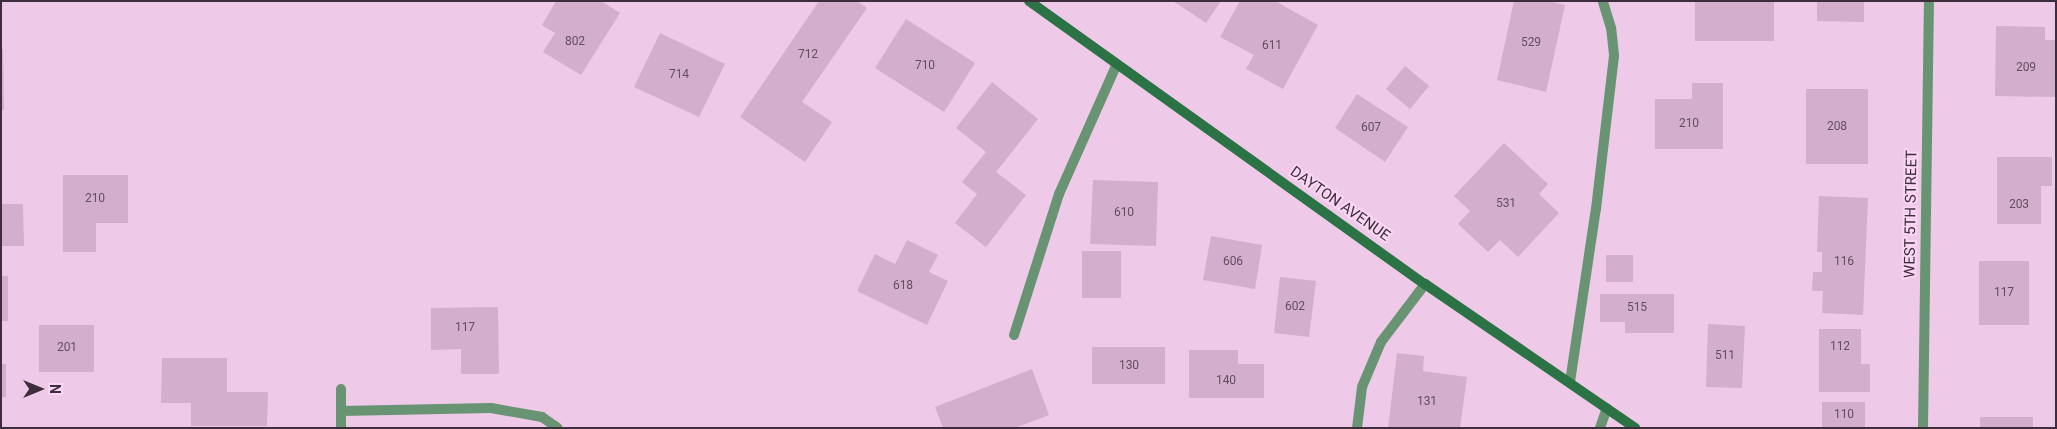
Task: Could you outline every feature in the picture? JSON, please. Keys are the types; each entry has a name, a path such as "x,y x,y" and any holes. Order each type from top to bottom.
{"street":[{"name":"DAYTON AVENUE","path":"1029,1 1425,284 1636,428"},
{"path":"1570,382 1596,209 1614,55 1612,28 1603,1"},
{"name":"WEST 5TH STREET","path":"1923,428 1928,1"},
{"path":"1014,335 1059,194 1117,64"},
{"path":"1357,428 1362,387 1381,342 1425,284"},
{"path":"341,389 341,428"},
{"path":"341,411 491,408 542,417 558,428"},
{"path":"1600,428 1607,408"}],"building":[{"path":"556,1 601,1 620,13 581,75 543,52 555,33 542,25"},
{"path":"819,1 857,1 867,8 802,102 832,122 805,162 740,117"},
{"path":"1173,1 1221,1 1206,23"},
{"path":"1240,1 1275,1 1318,25 1283,89 1246,69 1254,55 1220,37"},
{"path":"1514,1 1548,1 1565,5 1546,92 1497,80"},
{"path":"1695,1 1774,1 1774,41 1695,41"},
{"path":"1817,1 1864,1 1864,22 1817,21"},
{"path":"906,19 975,63 944,112 875,68"},
{"path":"1996,26 2045,27 2045,40 2056,40 2056,97 1995,96"},
{"path":"660,33 725,64 699,117 634,87"},
{"path":"1,49 3,49 4,110 1,110"},
{"path":"1405,66 1429,86 1410,109 1386,89"},
{"path":"992,82 1038,119 996,172 1026,195 986,247 955,223 977,194 962,182 986,152 956,128"},
{"path":"1692,83 1723,83 1723,149 1655,149 1655,99 1692,99"},
{"path":"1806,89 1868,89 1868,164 1806,164"},
{"path":"1357,94 1408,127 1385,162 1335,128"},
{"path":"1504,143 1548,184 1539,194 1559,213 1518,257 1500,240 1488,252 1458,224 1470,211 1454,196"},
{"path":"1997,157 2052,157 2052,186 2041,186 2041,224 1997,224"},
{"path":"63,175 128,175 128,223 96,223 96,252 63,252"},
{"path":"1093,180 1158,182 1156,246 1090,244"},
{"path":"1819,196 1868,198 1863,315 1822,313 1823,291 1812,291 1813,272 1822,272 1822,252 1817,252"},
{"path":"1,204 23,204 24,246 1,246"},
{"path":"1211,236 1262,245 1255,289 1203,280"},
{"path":"907,240 938,255 929,272 948,281 927,325 857,291 875,254 895,264"},
{"path":"1082,251 1121,251 1121,298 1082,298"},
{"path":"1606,255 1633,255 1633,282 1606,282"},
{"path":"1979,261 2029,261 2029,325 1979,325"},
{"path":"1,276 8,276 8,321 1,321"},
{"path":"1280,277 1316,281 1309,337 1274,333"},
{"path":"1600,294 1674,294 1674,333 1625,333 1625,322 1600,322"},
{"path":"498,307 499,374 461,374 461,349 431,350 431,308"},
{"path":"1708,324 1745,326 1742,388 1706,387"},
{"path":"39,325 94,325 94,372 39,372"},
{"path":"1819,329 1861,329 1861,364 1870,364 1870,392 1819,392"},
{"path":"1092,347 1165,347 1165,384 1092,384"},
{"path":"1189,350 1238,350 1238,364 1264,364 1264,398 1189,398"},
{"path":"1397,353 1424,356 1423,371 1467,377 1460,428 1388,428"},
{"path":"162,358 227,358 227,392 268,392 267,426 191,426 191,403 161,403"},
{"path":"1,364 6,364 6,397 1,397"},
{"path":"1032,369 1049,415 1015,428 943,428 935,407"},
{"path":"1822,402 1865,402 1865,428 1822,428"},
{"path":"1980,417 2033,417 2033,428 1980,428"}]}
